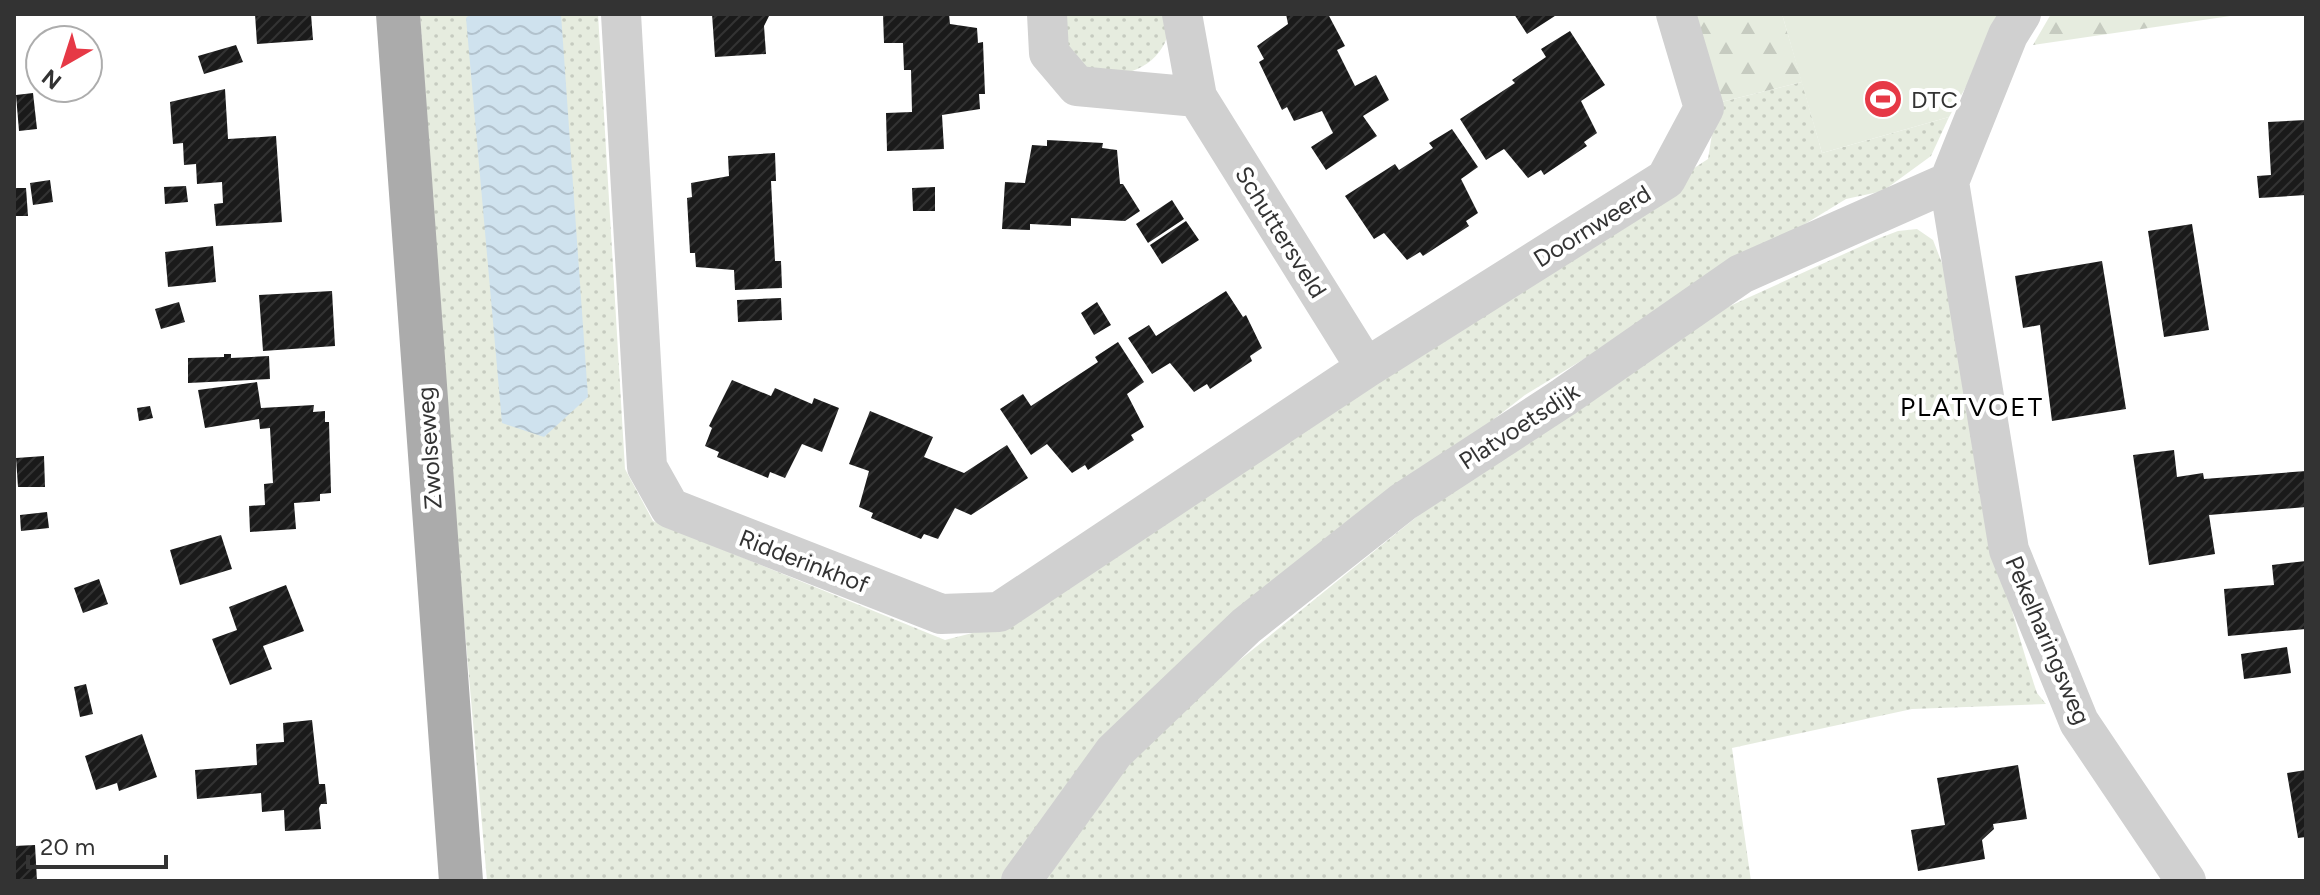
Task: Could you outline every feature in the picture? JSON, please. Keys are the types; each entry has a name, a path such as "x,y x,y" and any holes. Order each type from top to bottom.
{"main road":[{"name":"Zwolseweg","path":"398,14 461,881"}],"street":[{"name":"Ridderinkhof","path":"621,14 647,467 670,508 941,614 999,612 1366,368"},
{"path":"1047,14 1049,53 1077,86 1197,97"},
{"name":"Schuttersveld","path":"1182,14 1197,97 1366,368"},
{"name":"Doornweerd","path":"1366,368 1666,179 1704,108 1676,14"},
{"path":"1949,182 2008,35 2021,14"},
{"name":"Platvoetsdijk","path":"1021,881 1114,752 1246,626 1403,502 1564,397 1741,274 1949,182"},
{"name":"Pekelharingsweg","path":"1949,182 2009,550 2079,722 2186,881"}],"green space":[{"path":"420,14 598,14 625,469 653,521 945,640 984,630 1708,159 1717,103 1802,82 1822,153 1949,117 1931,156 1883,191 1846,199 1525,395 1285,581 1009,881 487,881 448,438"},
{"path":"1059,14 1169,14 1168,35 1160,51 1146,64 1129,72 1111,75 1093,71 1077,61 1065,44"},
{"path":"1691,14 1782,14 1802,82 1717,103"},
{"name":"DTC","path":"1782,14 2007,14 1949,117 1822,153"},
{"path":"2051,14 2244,14 2033,45"},
{"path":"1917,229 1933,240 1945,271 1973,431 2006,589 2037,693 2046,704 1912,709 1732,748 1751,881 1046,881 1103,789 1220,676 1456,485 1677,330 1877,239 1898,231"}],"water":[{"path":"470,14 561,14 588,397 544,437 502,423 466,18"}],"building":[{"path":"255,14 311,14 313,40 257,44"},
{"path":"712,14 770,14 764,26 766,54 715,57"},
{"path":"883,14 949,14 950,24 977,28 978,43 983,42 985,94 979,94 980,109 942,115 944,149 887,151 886,113 912,112 911,70 904,70 903,43 884,43"},
{"path":"1286,14 1328,14 1345,46 1337,50 1355,86 1376,75 1389,100 1363,116 1377,136 1326,170 1311,147 1333,133 1322,111 1294,121 1287,107 1282,110 1259,62 1264,59 1257,46 1288,24"},
{"path":"1514,14 1558,14 1527,34"},
{"path":"1570,31 1605,85 1581,101 1597,133 1584,142 1587,146 1544,175 1541,170 1528,178 1504,149 1486,160 1460,119 1515,83 1512,80 1546,57 1541,49"},
{"path":"236,45 243,62 204,74 198,56"},
{"path":"225,89 228,139 276,136 282,222 216,226 214,204 223,203 222,182 197,184 196,164 184,165 183,143 173,144 170,102"},
{"path":"24,94 24,104 34,104 37,129 19,131 16,95"},
{"path":"2306,120 2306,195 2259,198 2257,176 2271,175 2268,122"},
{"path":"1452,129 1478,167 1461,179 1478,213 1466,221 1469,226 1423,256 1420,252 1407,260 1384,233 1374,239 1345,196 1395,164 1399,170 1433,148 1429,143"},
{"path":"1047,140 1103,143 1102,148 1117,150 1120,184 1123,184 1140,211 1125,221 1071,218 1071,226 1030,224 1030,230 1002,229 1005,182 1025,183 1032,145 1047,146"},
{"path":"775,153 776,181 771,181 775,261 781,261 782,288 735,290 734,270 696,267 695,253 690,253 687,198 692,197 691,183 729,176 728,156"},
{"path":"50,180 53,202 33,205 30,183"},
{"path":"186,186 188,202 165,204 164,187"},
{"path":"935,187 935,211 913,211 912,188"},
{"path":"14,188 26,188 28,216 14,216"},
{"path":"1172,200 1184,219 1148,243 1136,224"},
{"path":"1186,221 1199,240 1162,264 1150,245"},
{"path":"2192,224 2209,330 2164,337 2148,231"},
{"path":"213,246 216,282 168,287 165,252"},
{"path":"2102,261 2126,409 2052,421 2040,325 2023,328 2015,276"},
{"path":"332,291 335,346 263,351 259,295"},
{"path":"1226,291 1243,317 1246,315 1262,348 1250,356 1252,361 1210,389 1207,384 1194,392 1170,363 1152,374 1128,338 1149,325 1156,336"},
{"path":"781,298 782,320 738,322 737,300"},
{"path":"179,302 185,322 161,329 155,309"},
{"path":"1097,302 1111,325 1094,335 1081,313"},
{"path":"1118,342 1144,382 1127,394 1144,427 1131,435 1134,440 1088,470 1085,465 1072,473 1047,444 1031,455 1000,409 1023,394 1031,406 1098,362 1095,357"},
{"path":"224,354 231,354 231,358 269,356 270,379 188,383 188,358 224,357"},
{"path":"732,380 771,396 775,388 812,404 814,398 839,408 822,452 802,444 785,478 770,472 768,478 717,457 719,452 705,446 712,428 709,426"},
{"path":"257,382 261,408 314,405 313,412 325,411 325,422 329,422 331,493 320,494 320,501 294,503 296,529 250,532 249,506 265,505 264,484 273,483 270,428 260,429 259,419 205,428 198,390"},
{"path":"150,406 153,418 139,421 137,408"},
{"path":"870,411 933,437 924,457 964,473 1007,445 1028,478 971,515 955,508 938,539 924,534 921,539 871,518 873,513 859,507 869,471 849,464"},
{"path":"2174,450 2177,477 2203,473 2204,479 2306,471 2306,507 2209,515 2215,554 2149,565 2133,455"},
{"path":"44,456 45,487 18,487 16,458"},
{"path":"47,512 49,528 21,531 20,515"},
{"path":"221,535 232,569 180,585 170,550"},
{"path":"2306,561 2306,629 2228,636 2224,589 2274,585 2272,565"},
{"path":"99,579 108,604 83,613 74,588"},
{"path":"286,585 304,631 263,646 272,669 230,685 212,639 237,630 229,607"},
{"path":"2287,647 2291,673 2244,679 2241,654"},
{"path":"86,684 93,714 80,717 74,687"},
{"path":"312,720 319,784 325,784 327,804 321,804 319,808 321,829 285,831 284,810 262,812 261,793 197,799 195,770 257,765 256,744 284,742 283,723"},
{"path":"142,734 157,777 119,791 117,783 96,790 85,756"},
{"path":"2018,765 2027,819 1993,824 1994,829 1982,840 1985,859 1918,871 1911,830 1945,825 1937,778"},
{"path":"2306,770 2306,837 2298,838 2287,773"},
{"path":"35,845 37,881 14,881 14,846"}],"place":[{"name":"DTC","path":"1883,99"}],"district":[{"name":"PLATVOET","path":"1972,407"}]}
